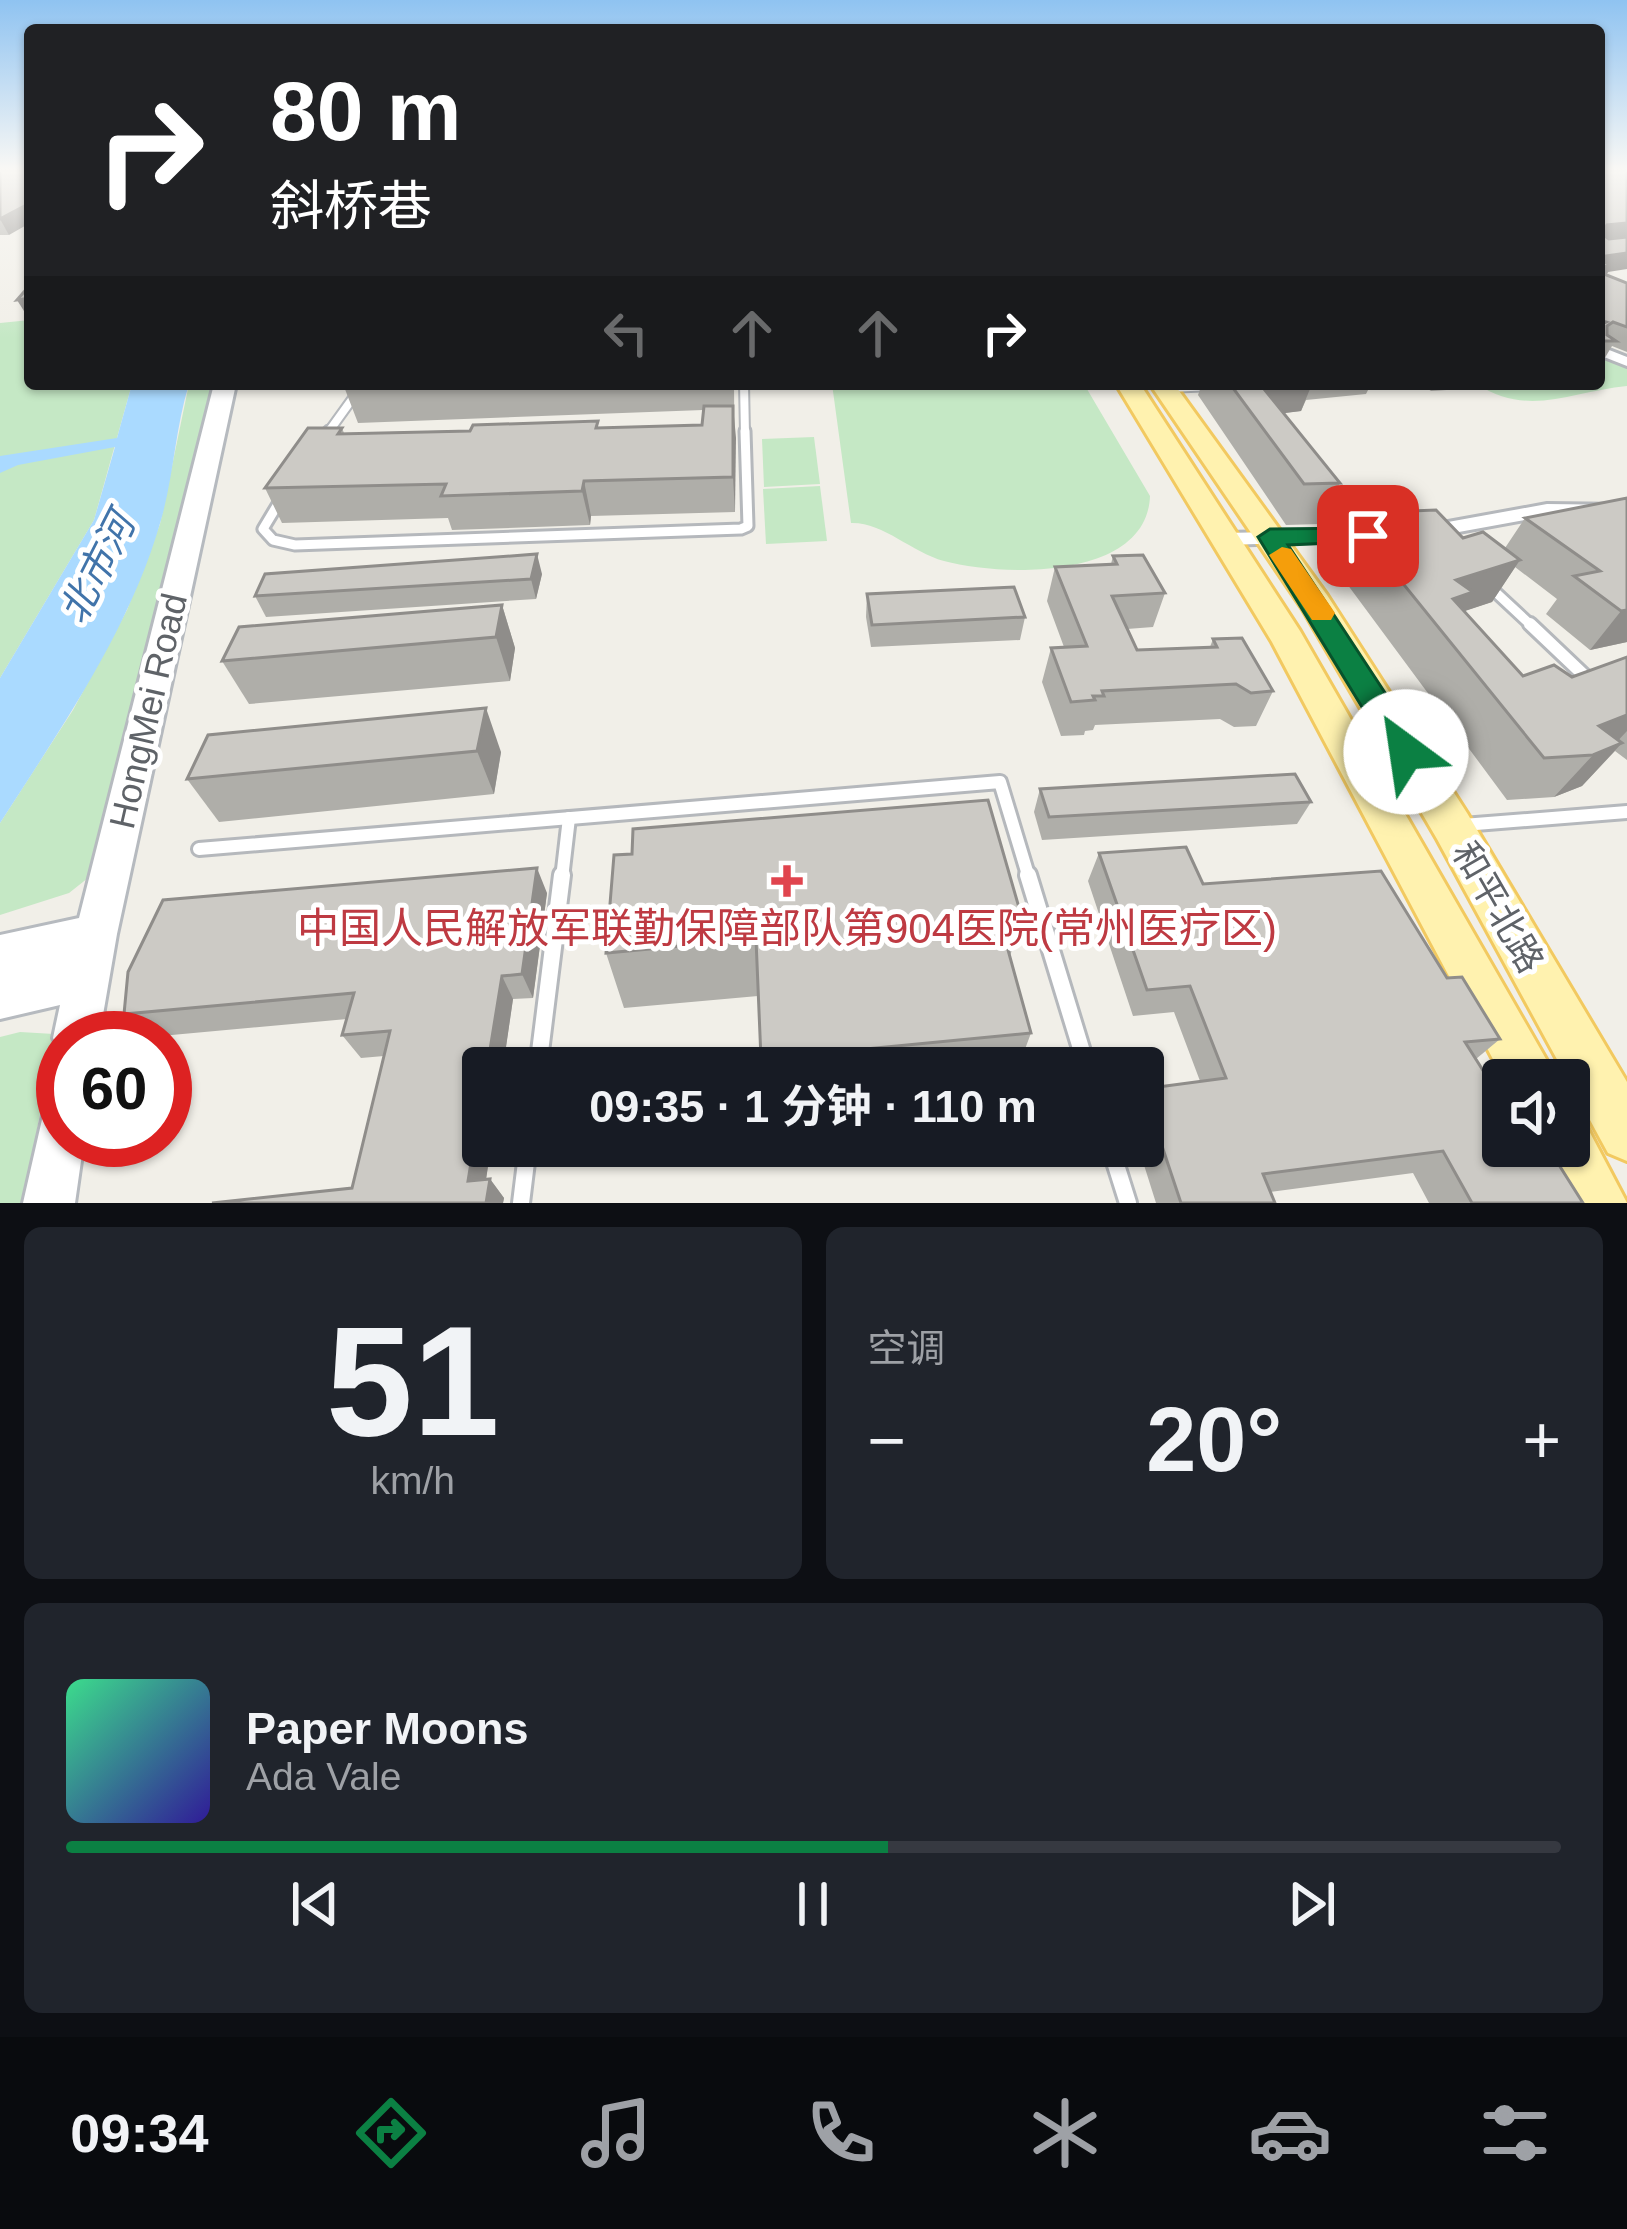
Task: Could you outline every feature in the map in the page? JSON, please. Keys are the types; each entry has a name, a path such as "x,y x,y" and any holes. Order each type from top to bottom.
{"main road":[{"name":"和平北路","path":"1154,390 1226,538 1520,1059"},
{"name":"和平北路","path":"1156,390 1270,537 1452,826 1627,1134"},
{"path":"1580,1167 1600,1203"}],"street":[{"name":"HongMei Road","path":"80,1011 224,390"},
{"path":"1226,538 1398,536 1547,510 1627,511"},
{"path":"0,956 96,934"},
{"path":"0,997 86,977"},
{"path":"49,1203 55,1167"}],"lane":[{"path":"346,440 322,440 359,390"},
{"path":"295,478 263,529 273,540 296,545 741,529 748,526 744,390"},
{"path":"722,430 746,430"},
{"path":"1431,532 1447,547"},
{"path":"1480,578 1594,686"},
{"path":"199,849 1000,782 1081,1047"},
{"path":"1452,826 1627,812"},
{"path":"541,1047 569,818"},
{"path":"521,1203 525,1167"},
{"path":"1116,1167 1127,1203"}],"green space":[{"path":"24,321 24,390 130,390 94,520 0,678 0,323"},
{"path":"1605,358 1627,367 1627,386 1551,400 1488,390 1605,390"},
{"path":"188,390 217,390 93,874 69,893 0,915 0,823 73,710 127,610 160,524"},
{"path":"833,390 1088,390 1150,496 1143,524 1125,544 1099,558 1034,570 944,561 874,527 851,523"},
{"path":"814,437 820,484 764,487 762,439"},
{"path":"820,486 827,541 766,544 763,489"},
{"path":"36,1033 36,1135 24,1203 0,1203 0,1037"}],"water":[{"name":"北市河","path":"130,390 188,390 148,561 113,639 0,823 0,678 94,520 115,447 18,465 0,473 0,456 117,438"}],"building":[{"path":"1605,236 1627,237 1627,253 1605,256"},
{"path":"1605,274 1627,283 1627,327 1613,322 1607,326 1607,335 1616,341 1605,341"},
{"path":"1234,390 1265,390 1340,483 1304,484"},
{"path":"704,406 733,406 733,477 584,481 582,491 441,496 446,484 265,488 308,428 342,428 338,434 598,421 596,428 702,425"},
{"path":"1627,498 1627,610 1621,611 1574,576 1600,571 1525,518"},
{"path":"1436,510 1463,538 1483,532 1520,560 1456,580 1473,592 1453,599 1523,676 1554,665 1572,677 1627,657 1627,715 1599,726 1622,743 1593,755 1544,758 1354,523 1361,513"},
{"path":"537,554 531,579 255,596 265,574"},
{"path":"1143,555 1165,593 1112,596 1137,650 1217,647 1213,639 1242,638 1273,691 1251,693 1236,684 1102,691 1104,696 1093,696 1095,700 1071,702 1051,648 1087,646 1055,567 1117,564 1113,556"},
{"path":"1014,587 1025,617 872,625 867,594"},
{"path":"502,605 496,637 222,661 239,627"},
{"path":"486,708 477,751 187,779 208,735"},
{"path":"1295,774 1311,802 1049,817 1040,789"},
{"path":"988,800 1022,918 1000,921 1031,1033 886,1047 760,1047 756,939 606,953 614,855 632,854 633,829"},
{"path":"1186,847 1203,884 1381,871 1447,978 1462,977 1500,1039 1465,1042 1482,1069 1482,1167 1560,1167 1583,1203 1472,1203 1443,1151 1263,1174 1275,1203 1181,1203 1164,1152 1164,1086 1226,1078 1190,986 1147,990 1099,853"},
{"path":"537,868 522,974 502,976 490,1047 462,1047 462,1167 470,1167 468,1181 490,1179 486,1203 212,1203 352,1188 390,1031 342,1035 354,993 124,1011 128,972 163,900"}],"slow traffic":[{"path":"1282,555 1321,613"}],"place":[{"name":"中国人民解放军联勤保障部队第904医院(常州医疗区)","path":"787,881"}],"route":[{"path":"1368,536 1270,537 1406,752"}]}
